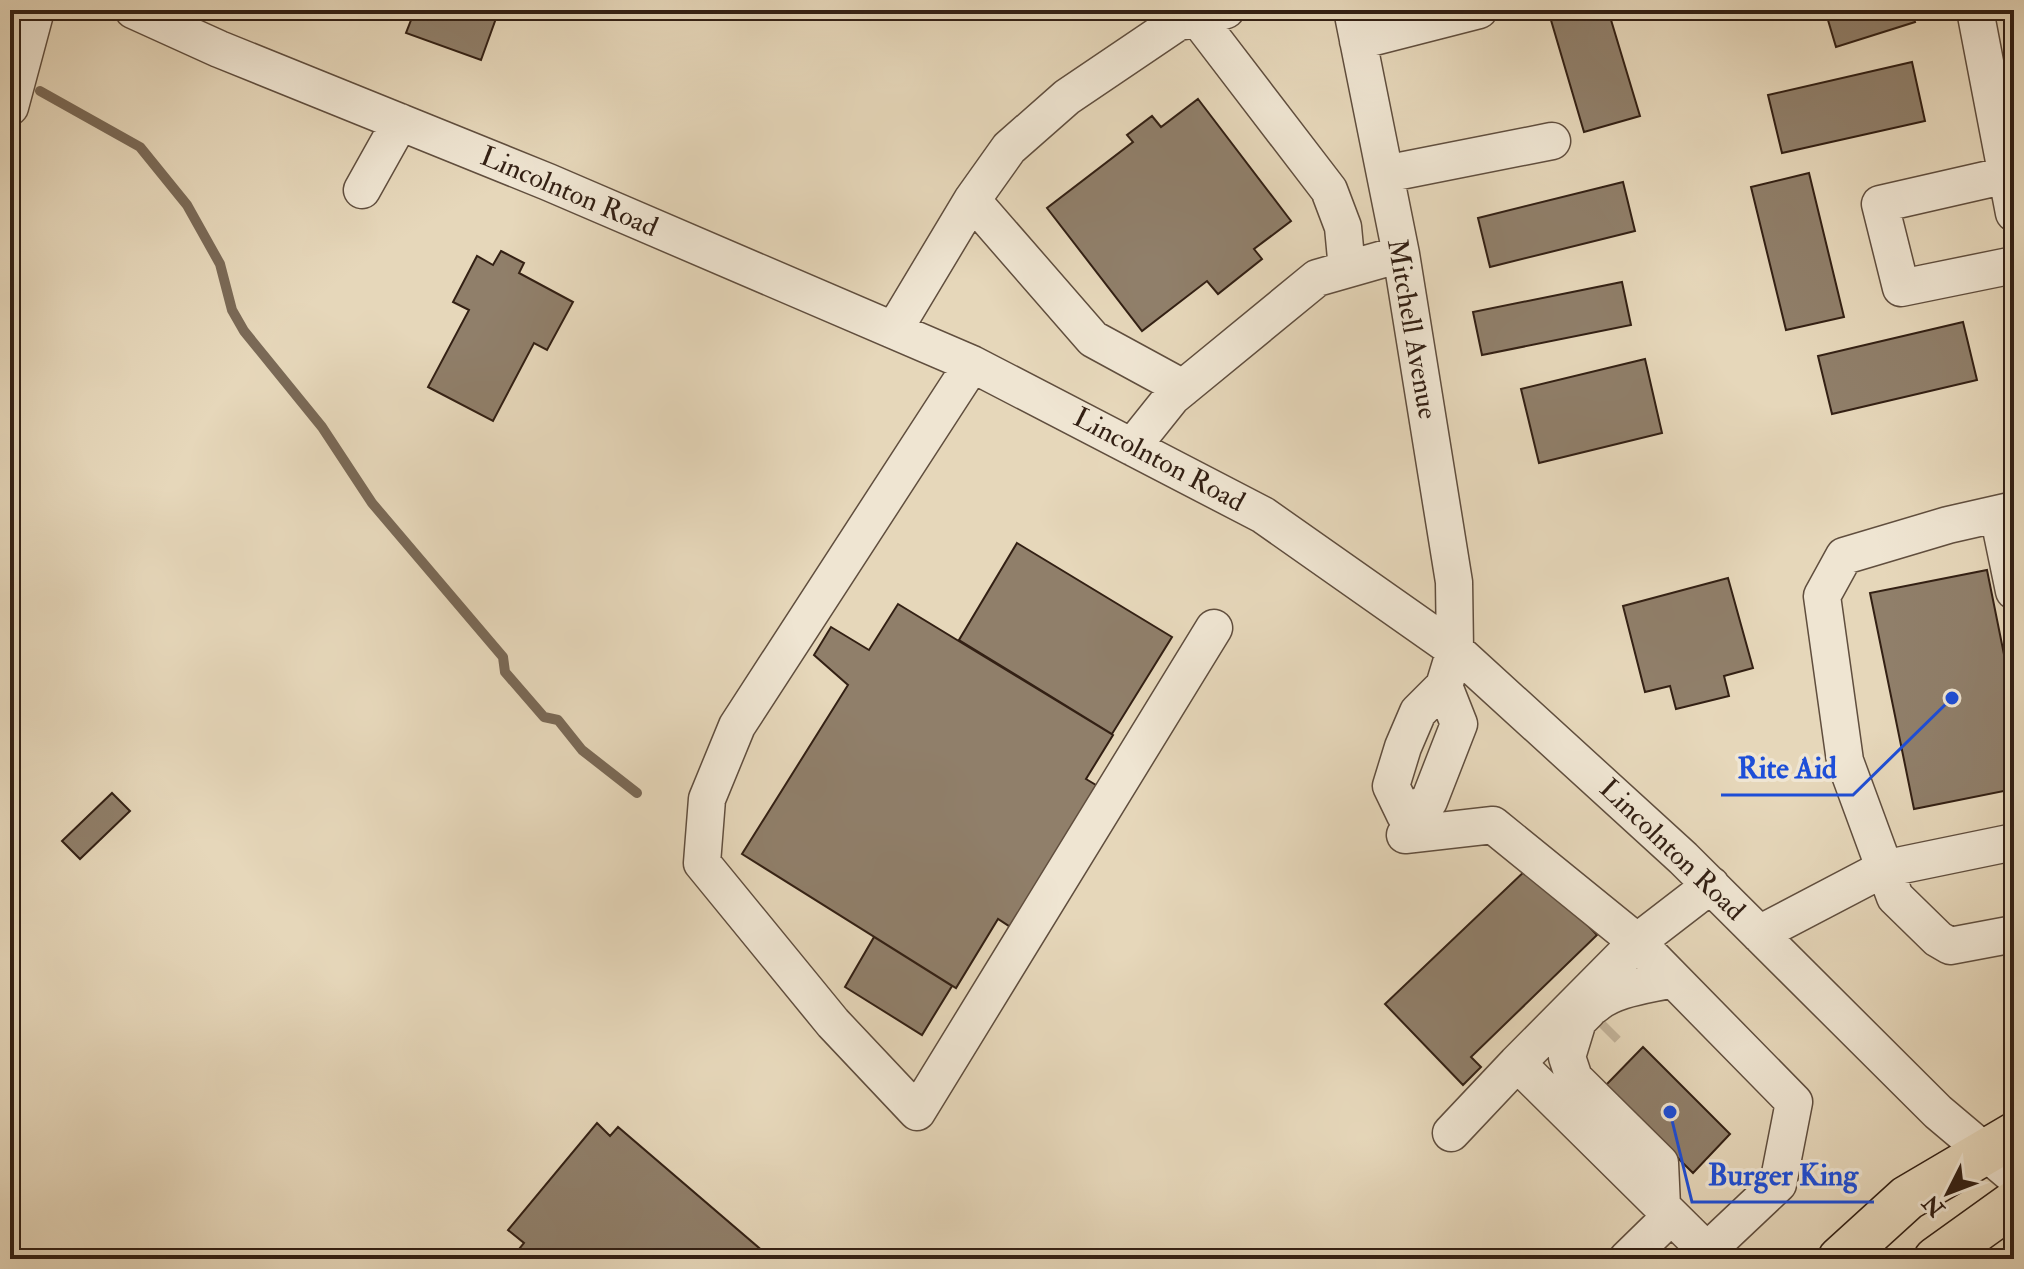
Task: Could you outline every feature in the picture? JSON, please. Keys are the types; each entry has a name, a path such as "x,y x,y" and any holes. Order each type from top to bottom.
{"highway":[{"path":"1840,1259 1907,1198 2004,1154"},
{"path":"1936,1259 2014,1203"}],"street":[{"path":"10,107 36,10"},
{"name":"Lincolnton Road","path":"133,10 219,49 576,194 972,364 1263,515 1455,650 1711,885 1938,1112 2004,1154"},
{"path":"1348,21 1479,10"},
{"path":"1975,10 2014,213"},
{"path":"894,330 972,200 1009,148 1067,97 1178,22 1212,15 1329,190 1343,227 1347,269"},
{"name":"Mitchell Avenue","path":"1348,21 1401,254 1454,582 1455,650 1444,686"},
{"path":"362,190 400,122"},
{"path":"1385,174 1552,141"},
{"path":"2007,175 1880,204 1901,288 2014,265"},
{"path":"972,200 1093,339 1183,388"},
{"path":"1132,447 1172,397 1317,278 1401,254"},
{"path":"972,364 737,726 707,799 702,863 833,1023 917,1112 1214,628"},
{"path":"2014,591 2006,512 1948,525 1844,556 1822,596 1845,761 1895,897 1938,939 1950,946 2014,934"},
{"path":"1405,835 1493,825 1637,942 1794,1102 1778,1184 1707,1251 1517,1063"},
{"path":"1759,934 1883,869 2014,842"},
{"path":"1451,1133 1637,942 1711,885"},
{"path":"1627,1259 1667,1211 1660,1163 1574,1078 1567,1057 1598,1018 1673,979"}],"building":[{"path":"415,10 499,10 481,60 406,33"},
{"path":"1548,10 1608,10 1640,116 1584,132"},
{"path":"1825,10 1911,10 1915,22 1836,47"},
{"path":"1912,62 1925,121 1782,153 1768,95"},
{"path":"1198,99 1291,221 1254,249 1262,259 1218,294 1207,281 1142,331 1047,208 1133,142 1127,135 1152,116 1161,127"},
{"path":"1809,173 1844,317 1786,330 1751,187"},
{"path":"1623,182 1635,231 1490,267 1478,218"},
{"path":"501,251 524,263 519,273 573,302 547,350 534,343 493,421 428,387 469,310 453,302 477,256 493,265"},
{"path":"1622,282 1631,325 1482,355 1473,312"},
{"path":"1963,322 1977,380 1832,414 1818,356"},
{"path":"1645,359 1662,433 1539,463 1521,389"},
{"path":"1017,543 1172,637 1112,734 959,640"},
{"path":"1987,570 2014,704 2014,789 1914,809 1870,593"},
{"path":"1728,578 1753,668 1724,676 1729,696 1676,709 1670,686 1645,692 1623,606"},
{"path":"898,604 1113,735 1086,779 1106,791 1018,932 998,919 956,988 742,854 848,685 814,655 831,627 869,650"},
{"path":"112,793 130,811 80,859 62,841"},
{"path":"1531,865 1597,935 1471,1057 1481,1067 1463,1085 1385,1004"},
{"path":"874,937 952,986 922,1035 845,987"},
{"path":"1643,1047 1730,1134 1693,1173 1605,1086"},
{"path":"597,1123 610,1136 618,1127 772,1259 511,1259 524,1243 508,1230"}],"waterway":[{"path":"40,91 140,147 187,205 220,264 232,310 244,331 322,427 372,503 503,657 505,672 544,717 558,720 582,750 637,793"}],"tunnel":[{"path":"1602,1030 1608,1024"}],"place":[{"name":"Rite Aid","path":"1952,698"},
{"name":"Burger King","path":"1670,1112"}]}
